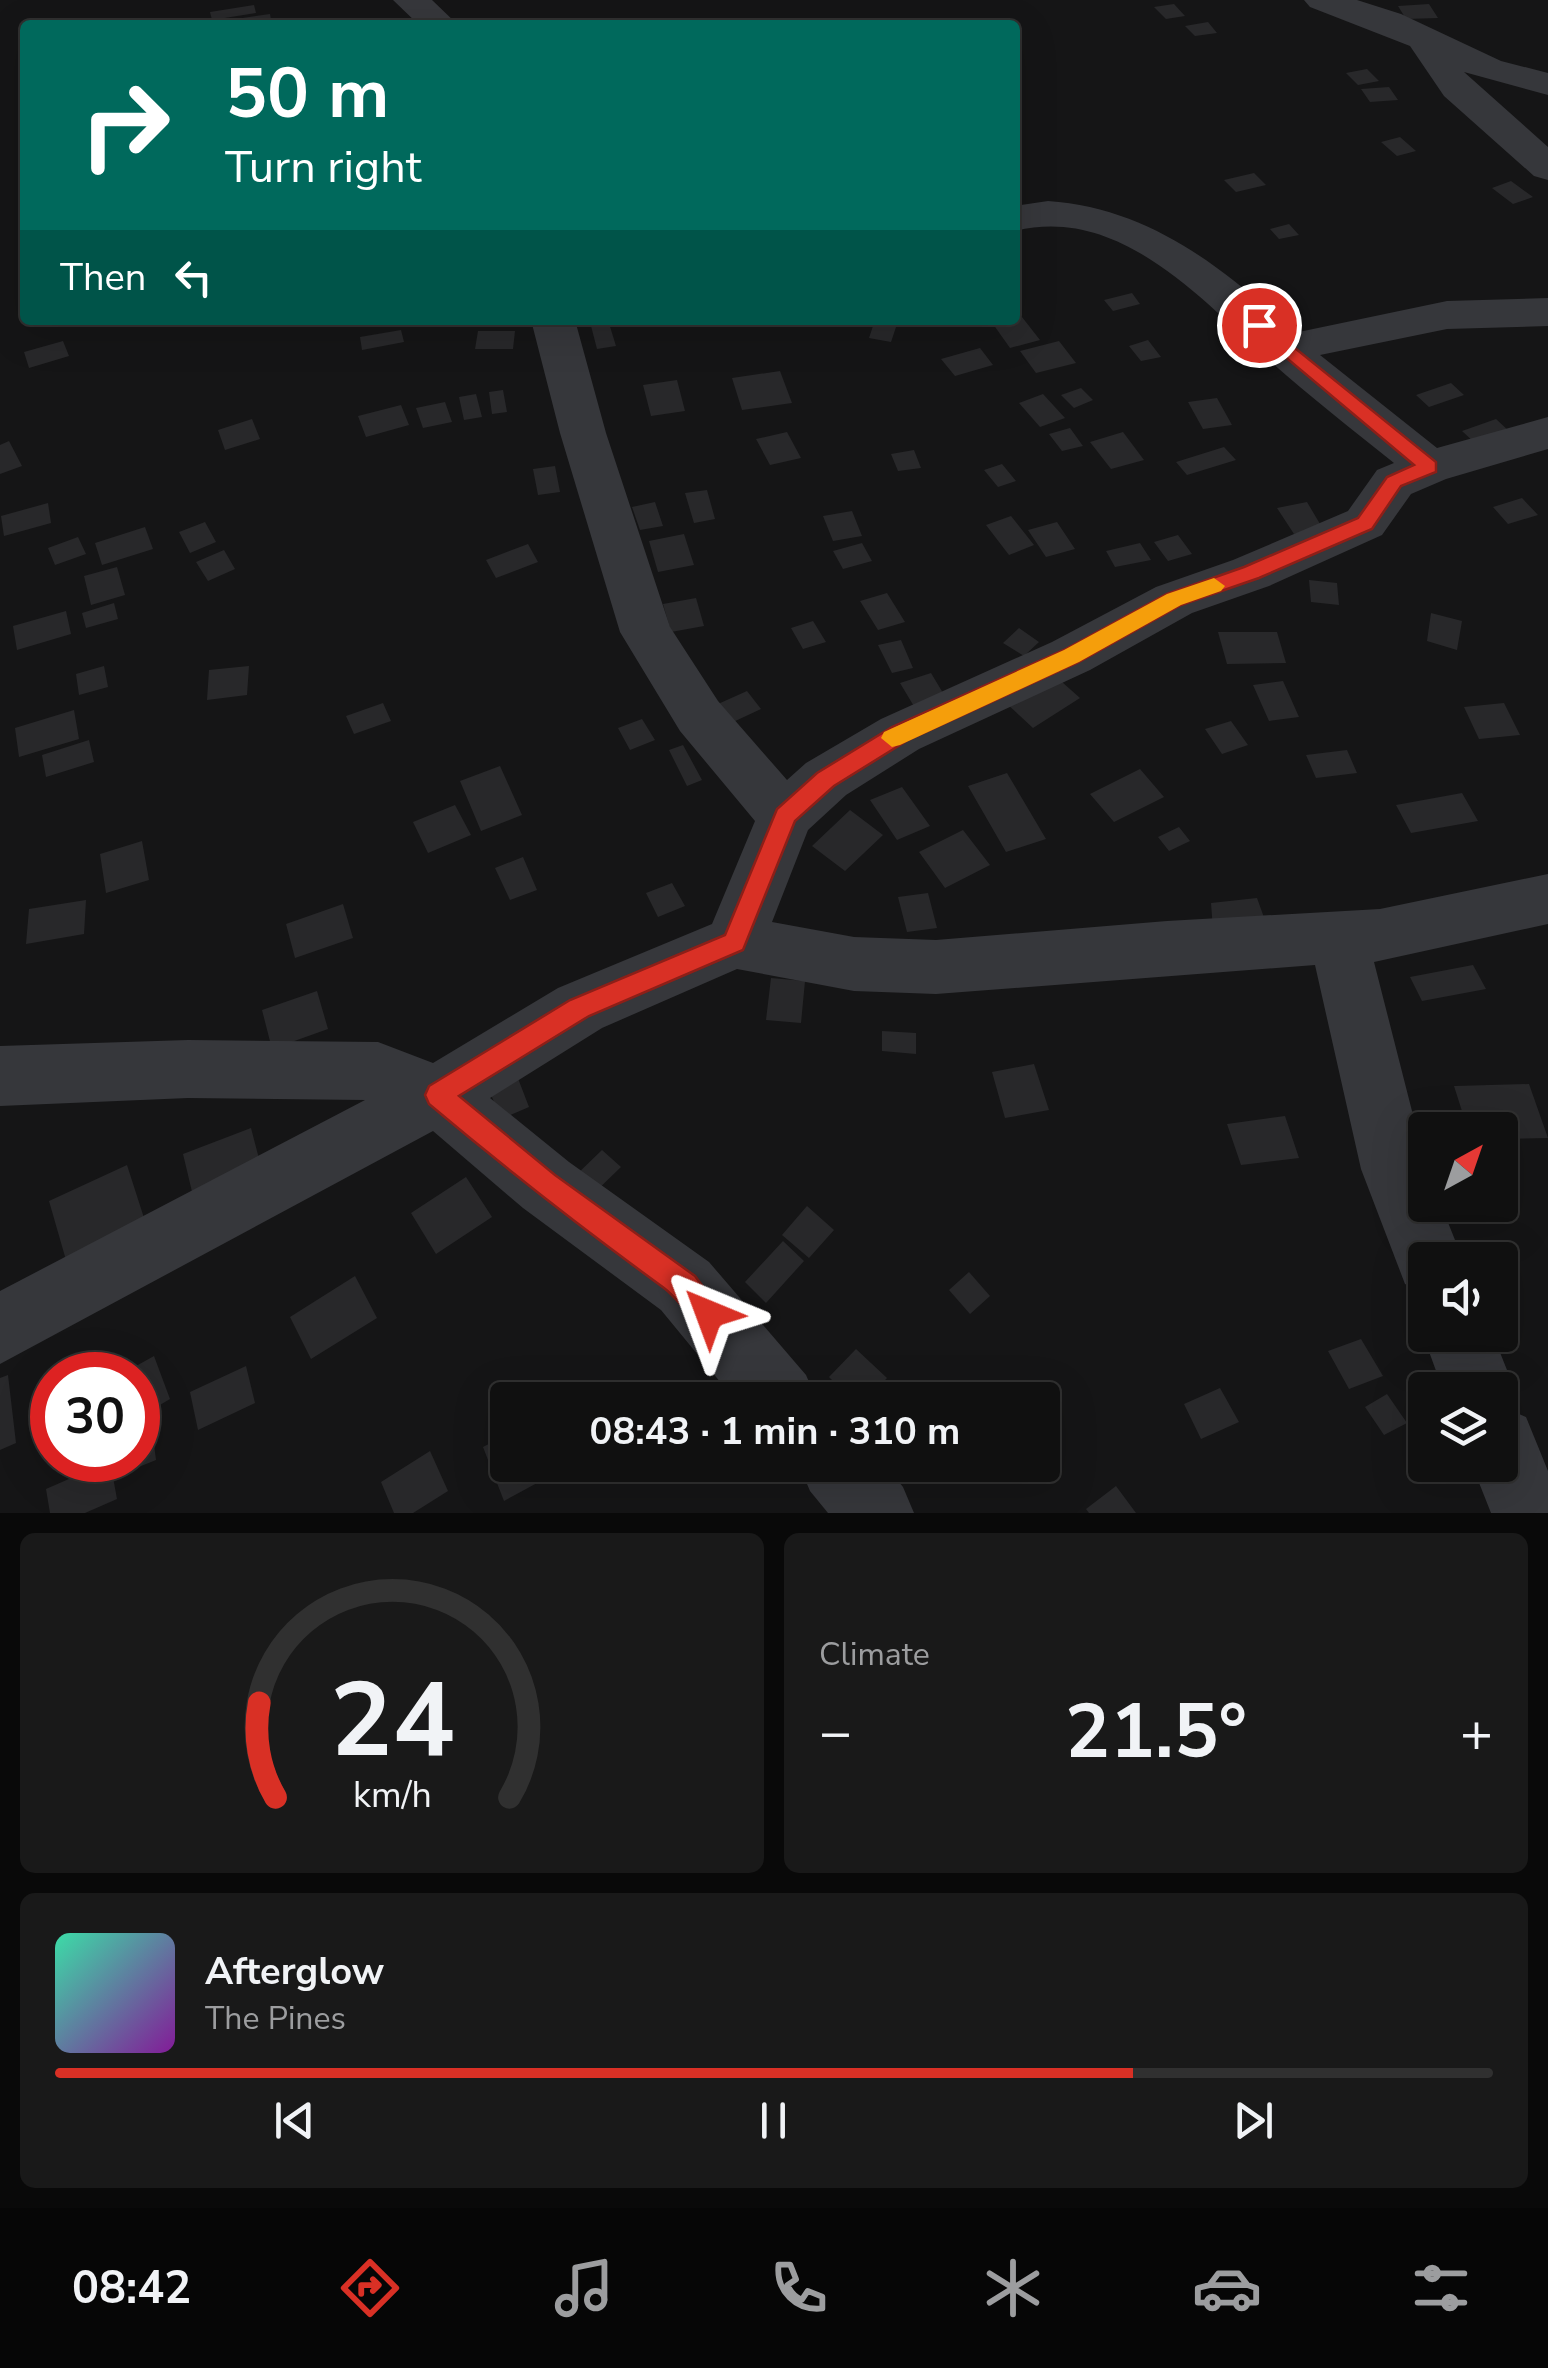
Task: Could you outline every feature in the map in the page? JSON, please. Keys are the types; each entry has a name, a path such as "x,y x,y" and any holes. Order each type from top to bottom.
{"street":[{"path":"411,0 434,20"},
{"path":"1322,0 1388,22 1488,69 1548,84"},
{"path":"1424,41 1457,88 1548,168"},
{"path":"1020,217 1032,212 1055,212 1117,225 1206,274 1285,350 1429,467"},
{"path":"1285,350 1421,316 1480,310 1548,312"},
{"path":"554,325 583,433 646,632 699,716 786,816"},
{"path":"734,942 786,816 826,779 900,734 1072,656 1174,600 1251,573 1365,524 1394,482 1429,467 1548,432"},
{"path":"0,1329 438,1095 580,1008 734,942 854,964 936,967 1167,947 1380,935 1548,900"},
{"path":"1338,938 1394,1169 1422,1242"},
{"path":"0,1076 188,1070 378,1071 438,1095 546,1185 684,1286 766,1382"},
{"path":"851,1482 877,1513"},
{"path":"1516,1482 1528,1513"}],"building":[{"path":"1174,4 1185,16 1166,19 1154,7"},
{"path":"1429,4 1438,18 1406,19 1398,6"},
{"path":"254,5 256,13 212,20 210,12"},
{"path":"270,14 271,20 229,20"},
{"path":"1208,22 1217,33 1195,36 1185,26"},
{"path":"1367,69 1379,81 1358,85 1346,73"},
{"path":"1389,87 1398,100 1370,102 1361,89"},
{"path":"1400,137 1416,151 1397,156 1381,142"},
{"path":"1254,173 1266,185 1236,192 1224,180"},
{"path":"1511,181 1533,197 1513,204 1492,188"},
{"path":"1289,224 1299,235 1279,239 1270,229"},
{"path":"1132,293 1140,304 1113,311 1104,300"},
{"path":"1020,317 1040,340 1010,348 994,325 1020,325"},
{"path":"591,325 610,325 616,346 597,349"},
{"path":"873,325 896,327 891,342 869,338"},
{"path":"401,330 404,342 362,350 360,337"},
{"path":"478,331 515,331 513,349 475,349"},
{"path":"1148,340 1161,357 1141,361 1129,346"},
{"path":"63,341 69,356 29,368 24,352"},
{"path":"1059,341 1076,363 1036,373 1020,351"},
{"path":"980,348 993,365 955,376 941,359"},
{"path":"780,371 792,403 742,410 732,378"},
{"path":"677,380 685,411 651,416 643,385"},
{"path":"1451,383 1464,395 1429,407 1416,395"},
{"path":"1081,388 1093,400 1074,408 1061,395"},
{"path":"503,390 507,412 492,414 489,392"},
{"path":"476,394 482,417 464,420 459,397"},
{"path":"1043,394 1065,418 1040,427 1019,403"},
{"path":"1217,398 1232,425 1203,429 1188,402"},
{"path":"445,402 452,422 423,428 416,408"},
{"path":"401,405 409,425 366,437 358,416"},
{"path":"252,419 260,439 225,450 218,430"},
{"path":"1496,419 1510,432 1476,444 1462,431"},
{"path":"1070,428 1083,446 1062,451 1049,434"},
{"path":"787,432 801,458 770,465 756,439"},
{"path":"1123,432 1144,460 1111,469 1090,442"},
{"path":"9,441 22,466 0,474 0,445"},
{"path":"1224,447 1236,460 1187,475 1176,462"},
{"path":"914,450 921,468 898,471 891,454"},
{"path":"1002,464 1016,481 998,487 984,470"},
{"path":"555,466 560,492 538,495 533,469"},
{"path":"707,490 715,519 694,523 685,493"},
{"path":"1522,498 1538,515 1508,524 1493,507"},
{"path":"655,502 663,526 640,530 632,507"},
{"path":"1307,502 1323,529 1294,534 1277,508"},
{"path":"48,503 51,523 4,536 1,516"},
{"path":"852,511 862,536 833,541 823,516"},
{"path":"1011,516 1034,545 1009,555 986,525"},
{"path":"205,522 216,542 190,553 179,532"},
{"path":"1057,522 1075,549 1046,557 1028,530"},
{"path":"145,527 153,549 102,565 95,543"},
{"path":"684,534 694,565 658,572 649,541"},
{"path":"1178,535 1192,554 1168,561 1154,542"},
{"path":"78,537 86,554 55,565 48,548"},
{"path":"862,543 872,561 843,569 833,551"},
{"path":"1140,543 1151,560 1115,567 1106,551"},
{"path":"528,544 538,562 496,578 486,560"},
{"path":"224,550 235,569 208,581 196,562"},
{"path":"117,567 125,595 91,605 84,576"},
{"path":"1309,580 1337,583 1339,605 1311,602"},
{"path":"887,593 905,622 878,630 860,601"},
{"path":"696,598 704,626 671,632 663,604"},
{"path":"114,603 118,619 86,628 82,613"},
{"path":"66,611 71,634 17,650 13,626"},
{"path":"1431,613 1462,621 1457,650 1427,641"},
{"path":"813,621 826,642 803,649 791,628"},
{"path":"1019,628 1039,642 1024,656 1003,643"},
{"path":"1218,632 1277,632 1286,663 1227,664"},
{"path":"901,640 913,668 892,673 878,645"},
{"path":"104,666 108,687 79,695 76,674"},
{"path":"249,666 247,695 207,700 209,670"},
{"path":"931,673 949,703 918,713 900,683"},
{"path":"1053,674 1080,698 1033,728 1006,703"},
{"path":"1283,681 1299,717 1269,721 1253,685"},
{"path":"747,691 761,709 731,723 718,704"},
{"path":"383,703 391,721 354,734 346,716"},
{"path":"1504,703 1520,735 1479,739 1464,707"},
{"path":"74,710 79,739 19,757 15,728"},
{"path":"642,719 655,740 630,750 618,728"},
{"path":"1231,721 1248,745 1222,754 1205,729"},
{"path":"89,740 94,762 46,777 42,755"},
{"path":"683,745 702,780 687,786 669,750"},
{"path":"1347,750 1357,773 1316,778 1306,755"},
{"path":"500,766 522,815 481,831 460,781"},
{"path":"1140,769 1164,797 1114,822 1090,794"},
{"path":"1007,773 1046,839 1006,852 968,786"},
{"path":"902,787 930,826 897,840 870,800"},
{"path":"1462,793 1478,821 1411,833 1396,805"},
{"path":"455,805 471,835 428,853 413,822"},
{"path":"850,810 883,835 845,871 812,846"},
{"path":"1179,827 1190,841 1169,851 1158,837"},
{"path":"963,830 990,865 945,888 919,852"},
{"path":"142,841 149,880 106,893 100,854"},
{"path":"523,857 537,890 510,900 495,868"},
{"path":"672,883 685,906 658,917 646,893"},
{"path":"928,893 937,928 907,932 898,897"},
{"path":"1257,898 1266,923 1213,930 1211,903"},
{"path":"86,900 84,934 26,944 29,909"},
{"path":"343,904 353,938 295,958 286,924"},
{"path":"1473,965 1486,989 1422,1001 1410,977"},
{"path":"771,978 805,981 801,1023 766,1020"},
{"path":"317,991 328,1029 272,1049 262,1010"},
{"path":"882,1031 916,1033 916,1054 882,1051"},
{"path":"1034,1064 1049,1110 1005,1118 992,1072"},
{"path":"514,1068 529,1107 501,1119 485,1080"},
{"path":"1529,1084 1548,1138 1518,1139 1518,1112 1462,1112 1454,1086"},
{"path":"1285,1116 1299,1158 1241,1165 1227,1124"},
{"path":"251,1128 263,1174 194,1200 183,1154"},
{"path":"602,1150 621,1167 591,1196 573,1178"},
{"path":"127,1165 145,1221 66,1260 49,1201"},
{"path":"466,1177 492,1217 436,1254 411,1213"},
{"path":"807,1206 834,1230 809,1258 782,1235"},
{"path":"783,1241 804,1261 766,1303 745,1282"},
{"path":"969,1272 990,1296 970,1314 949,1290"},
{"path":"355,1276 377,1318 311,1359 290,1317"},
{"path":"1361,1339 1383,1376 1349,1389 1328,1351"},
{"path":"856,1349 887,1378 883,1382 834,1382 829,1377"},
{"path":"246,1366 255,1403 198,1430 190,1392"},
{"path":"160,1372 170,1399 160,1405"},
{"path":"8,1375 16,1443 0,1450 0,1378"},
{"path":"1220,1388 1239,1422 1201,1439 1184,1404"},
{"path":"1387,1394 1407,1423 1384,1435 1365,1407"},
{"path":"490,1443 490,1465 483,1447"},
{"path":"430,1451 448,1491 413,1513 394,1513 381,1482"},
{"path":"62,1482 114,1482 117,1499 85,1513 50,1513 46,1489"},
{"path":"497,1482 539,1482 504,1501"},
{"path":"1116,1486 1136,1513 1089,1513 1086,1509"}],"slow traffic":[{"path":"892,738 1072,656 1174,600 1214,586"}],"route":[{"path":"709,1314 684,1286 546,1185 438,1095 580,1008 734,942 786,816 826,779 900,734 1072,656 1174,600 1251,573 1365,524 1394,482 1429,467 1259,325"}]}
